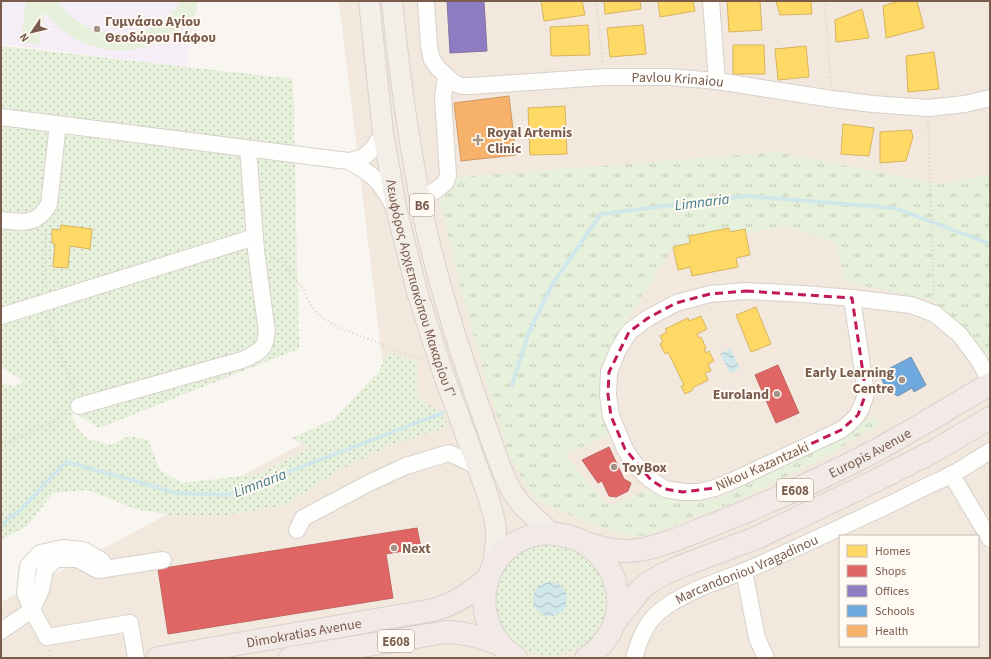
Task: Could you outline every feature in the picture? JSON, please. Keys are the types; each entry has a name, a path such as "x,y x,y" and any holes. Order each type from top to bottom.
{"highway":[{"name":"Europis Avenue","path":"585,543 605,550 630,551 645,549 744,513 823,477 876,450 990,384"},
{"name":"Europis Avenue","path":"615,621 640,590 660,576 679,566 756,538 873,482 990,418"},
{"name":"E608","path":"516,658 505,650 489,626 484,607 484,593 490,574 499,558 504,553 520,541 540,535 553,534 570,537 585,543 598,553 606,563 615,581 618,597 615,621 603,649 598,648 586,658"},
{"name":"Dimokratias Avenue","path":"158,658 433,610 444,607 465,596 474,590 490,574"},
{"name":"Dimokratias Avenue","path":"290,658 446,632 467,633 500,644"}],"main road":[{"name":"Λεωφόρος Αρχιεπισκόπου Μακαρίου Γ'","path":"370,1 384,132 397,212 418,295 442,370 491,506 496,531 496,542 490,574"},
{"name":"Λεωφόρος Αρχιεπισκόπου Μακαρίου Γ'","path":"392,1 407,127 423,214 459,350 490,439 507,482 519,502 553,534"}],"street":[{"name":"Pavlou Krinaiou","path":"426,1 429,46 432,60 454,83 462,86 604,77 669,77 717,81 873,104 928,108 965,104 990,98"},
{"path":"711,1 717,81"},
{"path":"420,197 435,191 446,182 448,175 443,97 446,76"},
{"path":"1,116 348,161 364,169 380,184 387,193 397,212"},
{"path":"1,220 20,222 31,221 40,215 49,204 58,124"},
{"path":"348,161 361,158 372,150 384,132"},
{"path":"79,406 242,360 256,354 265,344 267,332 255,244 248,149"},
{"path":"1,316 255,244"},
{"name":"Nikou Kazantzaki","path":"852,298 866,392 863,406 851,423 841,430 730,482 699,492 683,492 665,489 651,480 632,460 611,416 608,395 609,372 618,350 630,332 648,318 676,303 710,294 746,291 803,294 852,298 911,305 934,314 960,335 978,359 990,380"},
{"name":"Marcandoniou Vragadinou","path":"634,658 637,645 651,620 659,611 681,597 744,571 840,528 951,474 990,451"},
{"path":"297,530 303,518 371,482 406,466 449,453 477,466"},
{"path":"951,474 990,539"},
{"path":"102,561 83,550 63,548 40,553 28,566 25,593 47,638 130,623 136,658"},
{"path":"1,631 32,610 41,590 45,569 56,560 77,559 98,570 163,560"},
{"path":"744,571 757,638 766,658"}],"path":[{"path":"596,1 604,77"},
{"path":"826,1 825,6 832,99"},
{"path":"928,108 934,314"},
{"path":"255,244 282,261 303,289 316,313 339,328 400,351 442,370"},
{"path":"1,446 41,428 79,406"}],"highlighted area":[{"path":"746,291 852,298 866,393 858,415 841,430 715,488 683,492 665,489 651,480 625,449 611,416 608,395 609,372 629,332 648,318 676,303 710,294"}],"shaded area":[{"name":"Γυμνάσιο Αγίου Θεοδώρου Πάφου","path":"1,1 197,1 186,67 1,44"},
{"path":"339,1 990,1 990,658 1,658 1,602 387,399"}],"green space":[{"path":"26,1 58,1 67,13 78,22 104,32 119,34 133,33 159,23 172,13 181,1 197,1 197,6 196,13 192,20 171,36 157,43 143,47 129,50 115,50 101,48 75,38 62,30 45,12 39,45 21,42"},
{"path":"1,46 293,79 299,349 99,428 70,410 76,427 88,439 111,445 129,436 148,440 160,470 182,483 259,474 310,448 292,438 334,419 379,371 388,352 418,363 417,397 442,413 448,427 389,446 337,471 285,505 223,516 177,516 136,509 88,490 53,493 27,526 1,540 1,383 14,387 24,381 1,367"},
{"path":"776,152 939,184 990,175 990,358 931,300 845,282 835,243 787,226 673,247 621,330 603,364 599,393 608,435 565,455 609,506 652,488 679,502 715,500 812,452 874,416 881,423 825,457 735,502 644,536 622,534 577,518 533,498 509,455 462,294 435,179"},
{"path":"550,544 571,548 590,560 602,579 606,600 602,621 590,640 571,652 550,656 529,652 510,640 498,621 494,600 498,579 510,560 529,548"}],"water":[{"path":"730,349 740,368 730,373 720,354"},
{"path":"547,582 553,582 557,583 564,589 567,599 566,606 560,613 553,616 547,616 543,615 536,609 533,602 533,596 534,592 540,585"}],"building: Homes":[{"path":"541,1 582,1 585,15 544,21"},
{"path":"604,1 640,1 641,9 605,14"},
{"path":"658,1 693,1 695,11 660,17"},
{"path":"727,1 760,1 762,30 729,32"},
{"path":"776,1 811,1 812,14 780,15"},
{"path":"899,1 917,1 924,28 886,38 883,6"},
{"path":"862,9 869,38 836,42 835,20"},
{"path":"588,25 590,55 551,56 550,27"},
{"path":"643,25 646,54 610,57 607,28"},
{"path":"733,45 764,45 765,74 733,74"},
{"path":"806,46 809,77 778,80 775,49"},
{"path":"934,52 939,89 908,92 906,56"},
{"path":"565,106 567,154 530,155 528,108"},
{"path":"843,124 874,128 869,156 841,154"},
{"path":"911,130 913,137 906,161 880,163 880,132"},
{"path":"61,225 92,229 90,249 70,246 68,268 53,267 55,244 52,243 52,229 60,230"},
{"path":"729,228 730,232 745,229 750,255 736,258 738,267 692,276 690,267 678,270 673,247 690,243 689,236"},
{"path":"756,307 771,344 751,352 736,315"},
{"path":"701,316 707,329 697,334 699,338 701,337 706,348 704,349 706,353 709,351 714,361 708,364 711,371 705,373 708,380 692,388 693,390 685,394 681,386 684,385 668,352 665,354 660,344 663,342 660,336 667,332 665,329 688,318 689,321"}],"building: Shops":[{"name":"Euroland","path":"778,365 799,413 776,423 755,375"},
{"path":"609,447 624,479 631,483 628,491 616,497 609,496 602,481 598,483 582,460"},
{"path":"417,528 421,548 386,554 393,598 168,634 158,569"}],"building: Offices":[{"path":"447,1 484,1 487,51 450,53"}],"building: Schools":[{"name":"Early Learning Centre","path":"911,357 926,385 914,392 912,388 898,396 887,390 879,374"}],"building: Health":[{"path":"509,96 516,155 461,161 454,103"}],"waterway":[{"name":"Limnaria","path":"512,385 529,332 553,283 601,214 745,196 895,208 990,244"},
{"name":"Limnaria","path":"1,526 21,509 66,462 176,493 228,495 442,413"}],"place":[{"name":"Γυμνάσιο Αγίου Θεοδώρου Πάφου","path":"97,29"},
{"name":"Royal Artemis Clinic","path":"478,140"},
{"name":"Early Learning Centre","path":"902,380"},
{"name":"Euroland","path":"777,394"},
{"name":"ToyBox","path":"614,467"},
{"name":"Next","path":"394,548"}]}
